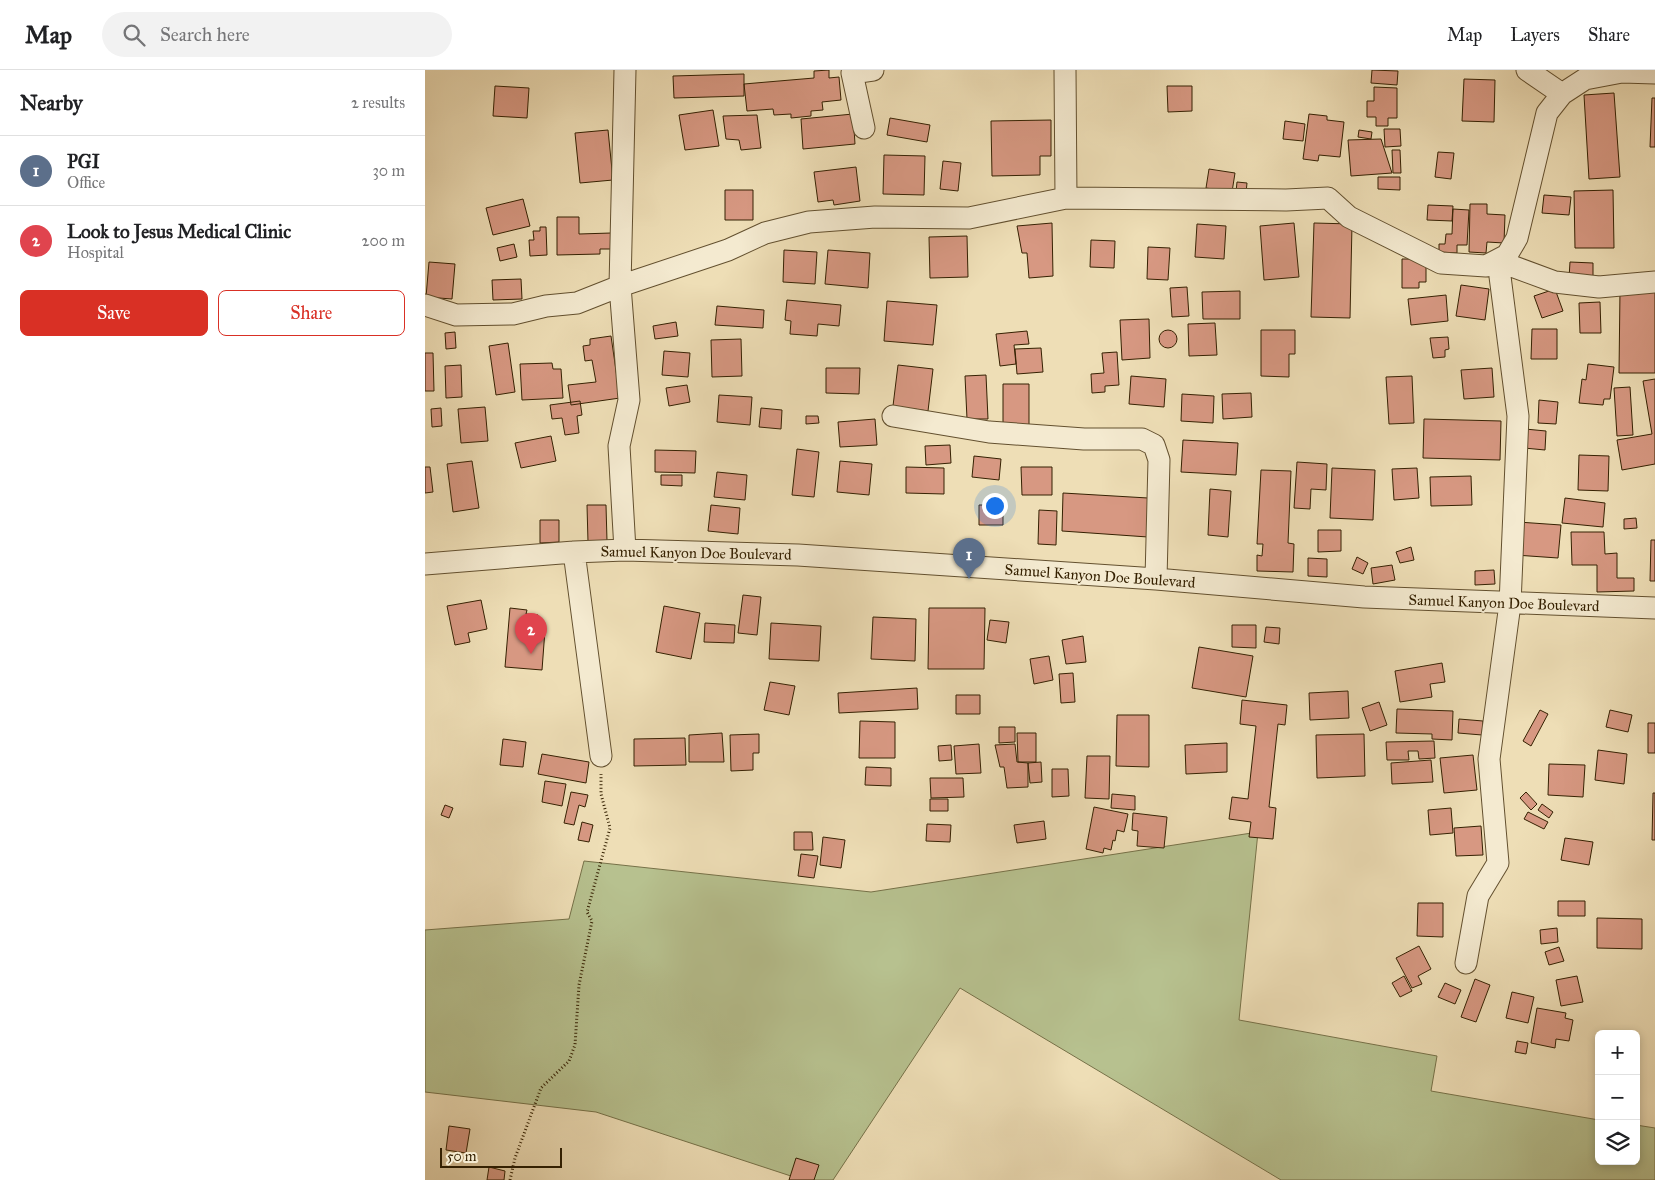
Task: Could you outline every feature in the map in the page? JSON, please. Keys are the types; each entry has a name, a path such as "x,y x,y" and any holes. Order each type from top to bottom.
{"street":[{"path":"625,70 621,286 629,400 619,446 625,550"},
{"path":"864,128 852,72 873,70"},
{"path":"1065,70 1066,198"},
{"path":"1527,70 1562,94"},
{"path":"425,305 456,315 513,314 546,306 577,303 728,250 765,233 809,222 875,217 969,218 1066,198 1286,200 1328,198 1349,217 1441,263 1486,266 1507,255 1517,238 1547,113 1562,94 1585,79 1622,72 1655,73"},
{"path":"1498,261 1555,282 1599,286 1655,282"},
{"path":"1467,963 1478,896 1498,863 1489,759 1509,604 1518,416 1498,261"},
{"path":"893,416 989,432 1084,439 1142,439 1154,445 1159,460 1156,579"},
{"name":"Samuel Kanyon Doe Boulevard","path":"425,564 625,550 798,555 1156,579 1364,597 1509,604 1655,608"},
{"path":"575,552 601,756"}],"path":[{"path":"510,1180 515,1158 541,1088 569,1061 575,1045 579,985 592,921 587,912 610,828 601,794 601,756"}],"green space":[{"path":"1258,832 1239,1020 1437,1056 1431,1091 1595,1119 1595,1165 1640,1165 1640,1126 1655,1128 1655,1180 1281,1180 960,988 833,1180 803,1180 596,1112 425,1092 425,930 569,919 584,861 871,892"}],"building":[{"path":"829,70 829,78 839,77 841,100 822,102 823,110 811,111 811,116 791,118 791,114 774,115 773,109 747,111 744,84 814,78 814,71"},
{"path":"1372,70 1398,71 1397,85 1371,83"},
{"path":"744,74 744,96 674,98 673,76"},
{"path":"1464,79 1495,80 1494,122 1462,121"},
{"path":"495,86 529,88 527,118 493,116"},
{"path":"1167,86 1192,86 1192,111 1168,112"},
{"path":"1374,87 1397,88 1397,118 1388,118 1388,126 1376,126 1376,117 1367,117 1367,101 1374,101"},
{"path":"1614,93 1620,177 1589,179 1584,95"},
{"path":"1652,98 1655,98 1655,147 1650,147"},
{"path":"713,110 719,146 685,150 679,115"},
{"path":"853,114 855,144 803,149 801,119"},
{"path":"1309,114 1327,116 1327,120 1344,122 1340,157 1319,155 1318,161 1303,159"},
{"path":"757,115 761,148 741,150 739,140 726,139 723,116"},
{"path":"890,118 930,125 927,142 887,135"},
{"path":"1051,120 1051,156 1040,156 1040,175 992,176 991,121"},
{"path":"1285,121 1305,124 1303,141 1283,139"},
{"path":"1384,129 1400,129 1401,146 1385,147"},
{"path":"608,130 613,180 580,183 575,133"},
{"path":"1359,130 1372,132 1371,139 1358,137"},
{"path":"1381,139 1392,173 1351,176 1348,140"},
{"path":"1392,150 1400,150 1401,173 1393,173"},
{"path":"1438,152 1454,153 1451,179 1435,177"},
{"path":"884,155 925,156 924,195 883,194"},
{"path":"943,161 961,163 958,191 940,189"},
{"path":"856,167 860,201 834,205 833,200 818,202 814,172"},
{"path":"1209,169 1235,173 1232,192 1206,188"},
{"path":"1378,177 1400,177 1400,190 1378,189"},
{"path":"1237,182 1247,183 1246,193 1236,192"},
{"path":"725,190 753,190 753,220 725,220"},
{"path":"1613,190 1614,248 1575,248 1574,191"},
{"path":"1544,195 1571,197 1569,215 1542,213"},
{"path":"523,199 530,226 493,235 486,208"},
{"path":"1470,204 1487,204 1487,214 1505,215 1504,243 1487,242 1486,253 1469,252"},
{"path":"1428,205 1453,206 1452,221 1427,220"},
{"path":"1453,209 1469,210 1467,245 1457,245 1457,253 1439,252 1439,244 1445,244 1446,234 1452,234"},
{"path":"557,217 579,217 579,234 611,233 611,249 600,249 600,254 557,255"},
{"path":"1052,223 1053,276 1029,278 1027,253 1022,253 1017,226"},
{"path":"1294,223 1299,277 1264,280 1260,226"},
{"path":"1314,223 1352,224 1350,318 1311,317"},
{"path":"1197,224 1226,226 1224,259 1195,257"},
{"path":"540,227 546,227 547,255 530,256 529,240 534,240 533,231 540,231"},
{"path":"967,236 968,277 930,278 929,237"},
{"path":"1091,240 1115,241 1114,268 1090,267"},
{"path":"514,244 517,257 500,261 497,248"},
{"path":"1148,247 1170,248 1168,280 1147,279"},
{"path":"784,250 817,252 815,284 783,282"},
{"path":"828,250 870,253 868,288 825,284"},
{"path":"1402,259 1426,259 1426,282 1419,282 1419,288 1402,288"},
{"path":"429,262 455,264 452,299 426,297"},
{"path":"1570,262 1593,263 1593,279 1569,278"},
{"path":"521,279 522,299 493,300 492,280"},
{"path":"1461,285 1489,289 1485,320 1456,316"},
{"path":"1187,287 1189,316 1172,317 1170,288"},
{"path":"1555,289 1563,311 1542,318 1534,296"},
{"path":"1620,290 1655,290 1655,373 1619,373"},
{"path":"1240,291 1240,319 1203,319 1202,292"},
{"path":"1446,295 1448,321 1411,325 1408,299"},
{"path":"787,300 841,305 839,326 818,324 817,336 790,334 791,321 785,320"},
{"path":"887,301 937,305 933,345 884,341"},
{"path":"1600,302 1601,333 1580,333 1579,303"},
{"path":"717,306 764,310 763,328 715,325"},
{"path":"1149,319 1150,358 1122,360 1120,320"},
{"path":"676,322 678,336 655,339 653,326"},
{"path":"1215,323 1217,355 1189,356 1188,324"},
{"path":"1532,329 1557,329 1557,359 1531,359"},
{"path":"1164,330 1172,330 1177,335 1175,346 1164,348 1159,343 1159,335"},
{"path":"1261,330 1295,330 1295,354 1289,354 1289,377 1261,376"},
{"path":"1027,331 1029,344 1014,345 1016,364 1000,366 996,334"},
{"path":"455,332 456,348 446,349 445,333"},
{"path":"611,336 620,398 571,405 568,385 596,382 592,360 585,361 583,346 590,345 590,339"},
{"path":"1448,337 1449,349 1445,350 1445,357 1433,358 1430,338"},
{"path":"741,339 742,376 712,377 711,340"},
{"path":"508,343 515,392 496,395 489,346"},
{"path":"1041,348 1043,372 1017,374 1015,349"},
{"path":"664,351 690,353 688,377 662,375"},
{"path":"1117,352 1119,385 1105,386 1105,392 1092,393 1091,374 1104,373 1102,353"},
{"path":"425,353 433,353 434,391 425,391"},
{"path":"552,363 553,369 561,369 563,398 522,400 520,364"},
{"path":"1588,364 1614,367 1610,399 1604,399 1603,405 1579,403 1582,379 1586,380"},
{"path":"461,365 462,397 446,398 445,366"},
{"path":"898,365 933,369 928,411 893,406"},
{"path":"826,368 860,368 859,394 826,393"},
{"path":"1492,368 1494,397 1464,399 1461,370"},
{"path":"986,375 988,419 967,419 965,376"},
{"path":"1131,376 1166,379 1164,407 1129,404"},
{"path":"1412,376 1414,423 1389,424 1386,377"},
{"path":"1655,379 1655,464 1622,470 1617,440 1652,434 1643,381"},
{"path":"1003,384 1029,384 1029,425 1003,424"},
{"path":"687,385 690,402 669,406 666,388"},
{"path":"1630,387 1633,435 1617,436 1614,388"},
{"path":"1251,393 1252,417 1223,419 1222,394"},
{"path":"1182,394 1214,396 1213,423 1181,421"},
{"path":"719,395 752,397 750,425 717,422"},
{"path":"1539,400 1558,402 1556,424 1538,423"},
{"path":"580,401 582,415 577,416 579,433 565,435 562,418 552,419 550,405"},
{"path":"485,407 488,441 461,443 458,409"},
{"path":"441,408 442,426 432,427 431,409"},
{"path":"761,408 782,410 781,429 759,427"},
{"path":"806,416 818,416 819,423 806,424"},
{"path":"875,419 877,445 840,447 838,422"},
{"path":"1424,419 1501,421 1500,460 1423,458"},
{"path":"1525,429 1546,431 1545,450 1524,448"},
{"path":"551,436 556,461 521,468 515,443"},
{"path":"1183,440 1238,443 1236,475 1181,472"},
{"path":"950,445 951,463 926,465 925,446"},
{"path":"797,449 819,452 814,497 792,495"},
{"path":"655,450 696,451 695,473 655,472"},
{"path":"1579,455 1609,456 1608,491 1578,490"},
{"path":"974,456 1001,459 999,480 972,477"},
{"path":"472,461 479,508 453,512 447,464"},
{"path":"840,461 872,464 869,495 837,492"},
{"path":"1297,462 1327,464 1326,490 1311,489 1310,509 1294,508"},
{"path":"425,467 430,467 433,492 425,493"},
{"path":"906,467 944,468 944,494 906,493"},
{"path":"1021,467 1052,467 1052,495 1022,495"},
{"path":"1332,468 1375,470 1373,520 1330,518"},
{"path":"1417,468 1419,498 1394,500 1392,469"},
{"path":"1261,470 1291,471 1288,543 1294,544 1293,572 1257,571 1257,555 1262,556 1263,544 1257,544"},
{"path":"717,472 747,475 745,500 714,497"},
{"path":"661,475 682,475 682,486 661,485"},
{"path":"1471,476 1472,505 1431,506 1430,477"},
{"path":"1210,489 1231,491 1228,537 1208,535"},
{"path":"1063,493 1148,498 1148,537 1062,531"},
{"path":"1565,498 1605,503 1603,527 1562,523"},
{"path":"587,505 606,505 607,541 588,542"},
{"path":"711,505 740,508 738,534 708,531"},
{"path":"979,505 1003,505 1003,525 979,525"},
{"path":"1039,510 1057,511 1056,545 1038,544"},
{"path":"1636,518 1637,528 1624,529 1624,519"},
{"path":"540,520 559,520 559,542 540,543"},
{"path":"1518,522 1561,525 1558,558 1515,555"},
{"path":"1318,530 1341,530 1341,551 1318,552"},
{"path":"1571,532 1604,532 1605,554 1617,553 1617,578 1634,578 1634,591 1597,592 1597,565 1572,565"},
{"path":"1651,540 1655,540 1655,581 1650,581"},
{"path":"1411,547 1414,560 1400,563 1396,552"},
{"path":"1357,557 1368,563 1363,574 1352,569"},
{"path":"1308,558 1327,559 1327,577 1308,576"},
{"path":"1392,565 1395,580 1373,584 1371,568"},
{"path":"1494,570 1495,584 1475,585 1475,571"},
{"path":"743,595 761,597 757,635 738,633"},
{"path":"481,600 487,629 468,633 470,642 455,645 447,606"},
{"path":"664,606 700,613 691,659 656,652"},
{"path":"510,608 527,610 526,614 538,615 537,629 545,630 542,670 505,667"},
{"path":"929,608 985,608 984,669 928,669"},
{"path":"873,617 916,619 915,661 871,659"},
{"path":"990,620 1009,622 1006,643 987,640"},
{"path":"705,623 735,625 734,643 704,642"},
{"path":"771,623 821,626 819,661 769,659"},
{"path":"1232,625 1256,625 1256,648 1232,647"},
{"path":"1266,627 1280,628 1279,644 1264,642"},
{"path":"1083,636 1086,662 1066,664 1062,640"},
{"path":"1199,647 1253,656 1246,697 1192,688"},
{"path":"1049,656 1053,680 1034,684 1030,659"},
{"path":"1442,663 1445,682 1430,684 1432,697 1400,702 1395,671"},
{"path":"1073,673 1075,702 1061,703 1059,674"},
{"path":"770,682 795,686 789,715 764,710"},
{"path":"917,688 918,709 839,713 838,693"},
{"path":"1348,691 1349,718 1310,720 1309,693"},
{"path":"956,695 980,695 980,714 956,714"},
{"path":"1242,700 1287,705 1285,725 1278,724 1269,807 1276,808 1273,839 1249,837 1251,822 1229,819 1232,797 1248,799 1256,726 1240,724"},
{"path":"1379,702 1387,725 1370,731 1362,708"},
{"path":"1397,709 1453,711 1452,740 1432,739 1432,734 1396,733"},
{"path":"1540,710 1548,714 1531,746 1523,741"},
{"path":"1610,710 1632,715 1628,732 1606,727"},
{"path":"1117,715 1149,715 1149,767 1116,766"},
{"path":"1459,719 1483,721 1482,735 1458,733"},
{"path":"860,721 895,722 895,758 859,758"},
{"path":"1648,723 1655,723 1655,753 1648,753"},
{"path":"999,727 1015,727 1015,742 999,743"},
{"path":"722,733 724,762 689,762 689,735"},
{"path":"1017,733 1036,733 1036,762 1018,762"},
{"path":"759,734 759,753 753,753 753,770 731,771 730,735"},
{"path":"1364,734 1365,776 1317,778 1316,735"},
{"path":"685,738 686,765 634,766 634,739"},
{"path":"503,739 526,742 523,767 500,765"},
{"path":"1434,741 1435,758 1419,759 1418,751 1408,751 1409,760 1387,760 1386,742"},
{"path":"1227,743 1227,772 1186,774 1185,745"},
{"path":"979,744 981,773 956,774 954,746"},
{"path":"1015,744 1017,762 1028,763 1028,787 1007,788 1004,767 1000,767 995,745"},
{"path":"951,745 952,760 939,761 938,746"},
{"path":"1598,750 1627,754 1624,784 1595,780"},
{"path":"542,754 589,762 586,783 538,774"},
{"path":"1473,755 1477,790 1444,793 1440,758"},
{"path":"1087,756 1110,756 1109,799 1085,798"},
{"path":"1431,760 1433,782 1392,784 1391,763"},
{"path":"1041,762 1042,782 1030,783 1028,763"},
{"path":"1549,764 1585,765 1583,797 1548,795"},
{"path":"866,767 891,768 891,786 865,785"},
{"path":"1052,769 1068,769 1069,796 1052,797"},
{"path":"930,778 963,778 964,797 931,798"},
{"path":"545,781 566,784 562,806 542,802"},
{"path":"571,792 588,795 585,807 579,805 574,825 564,823"},
{"path":"1526,792 1537,804 1531,810 1520,798"},
{"path":"1653,793 1655,793 1655,840 1652,840"},
{"path":"1112,794 1135,796 1135,810 1111,808"},
{"path":"930,799 948,799 948,811 930,811"},
{"path":"1542,804 1553,812 1549,818 1538,810"},
{"path":"445,805 453,808 449,818 441,815"},
{"path":"1094,807 1128,814 1124,832 1117,830 1111,850 1104,848 1103,853 1086,849"},
{"path":"1451,808 1453,833 1430,835 1428,810"},
{"path":"1528,812 1548,822 1544,829 1524,819"},
{"path":"1133,813 1167,817 1164,848 1137,846 1138,831 1132,830"},
{"path":"1044,821 1046,839 1017,843 1014,825"},
{"path":"582,822 593,825 589,842 578,840"},
{"path":"927,824 951,825 950,842 926,841"},
{"path":"1481,826 1483,855 1456,856 1454,828"},
{"path":"794,832 812,832 813,850 794,850"},
{"path":"823,837 845,840 841,868 820,865"},
{"path":"1565,838 1593,842 1589,865 1561,860"},
{"path":"801,854 818,856 814,878 798,876"},
{"path":"1558,901 1585,901 1585,916 1558,916"},
{"path":"1418,903 1443,903 1443,937 1417,936"},
{"path":"1597,918 1642,919 1642,949 1597,948"},
{"path":"1557,928 1558,942 1541,944 1540,930"},
{"path":"1419,946 1431,969 1418,976 1422,984 1412,988 1396,958"},
{"path":"1559,947 1564,961 1549,965 1545,952"},
{"path":"1404,976 1412,991 1400,997 1392,983"},
{"path":"1577,976 1583,1002 1561,1006 1556,980"},
{"path":"1475,979 1490,985 1476,1022 1461,1017"},
{"path":"1445,983 1461,990 1455,1004 1438,997"},
{"path":"1512,992 1534,997 1528,1023 1506,1018"},
{"path":"1537,1008 1566,1013 1565,1018 1573,1020 1569,1041 1556,1039 1555,1048 1531,1043"},
{"path":"1517,1041 1528,1043 1526,1054 1515,1052"},
{"path":"449,1126 470,1129 466,1153 446,1150"},
{"path":"796,1158 819,1165 814,1180 789,1180"},
{"path":"489,1167 505,1171 504,1180 487,1180"}],"place":[{"name":"PGI","path":"969,579"},
{"name":"Look to Jesus Medical Clinic","path":"531,654"}]}
